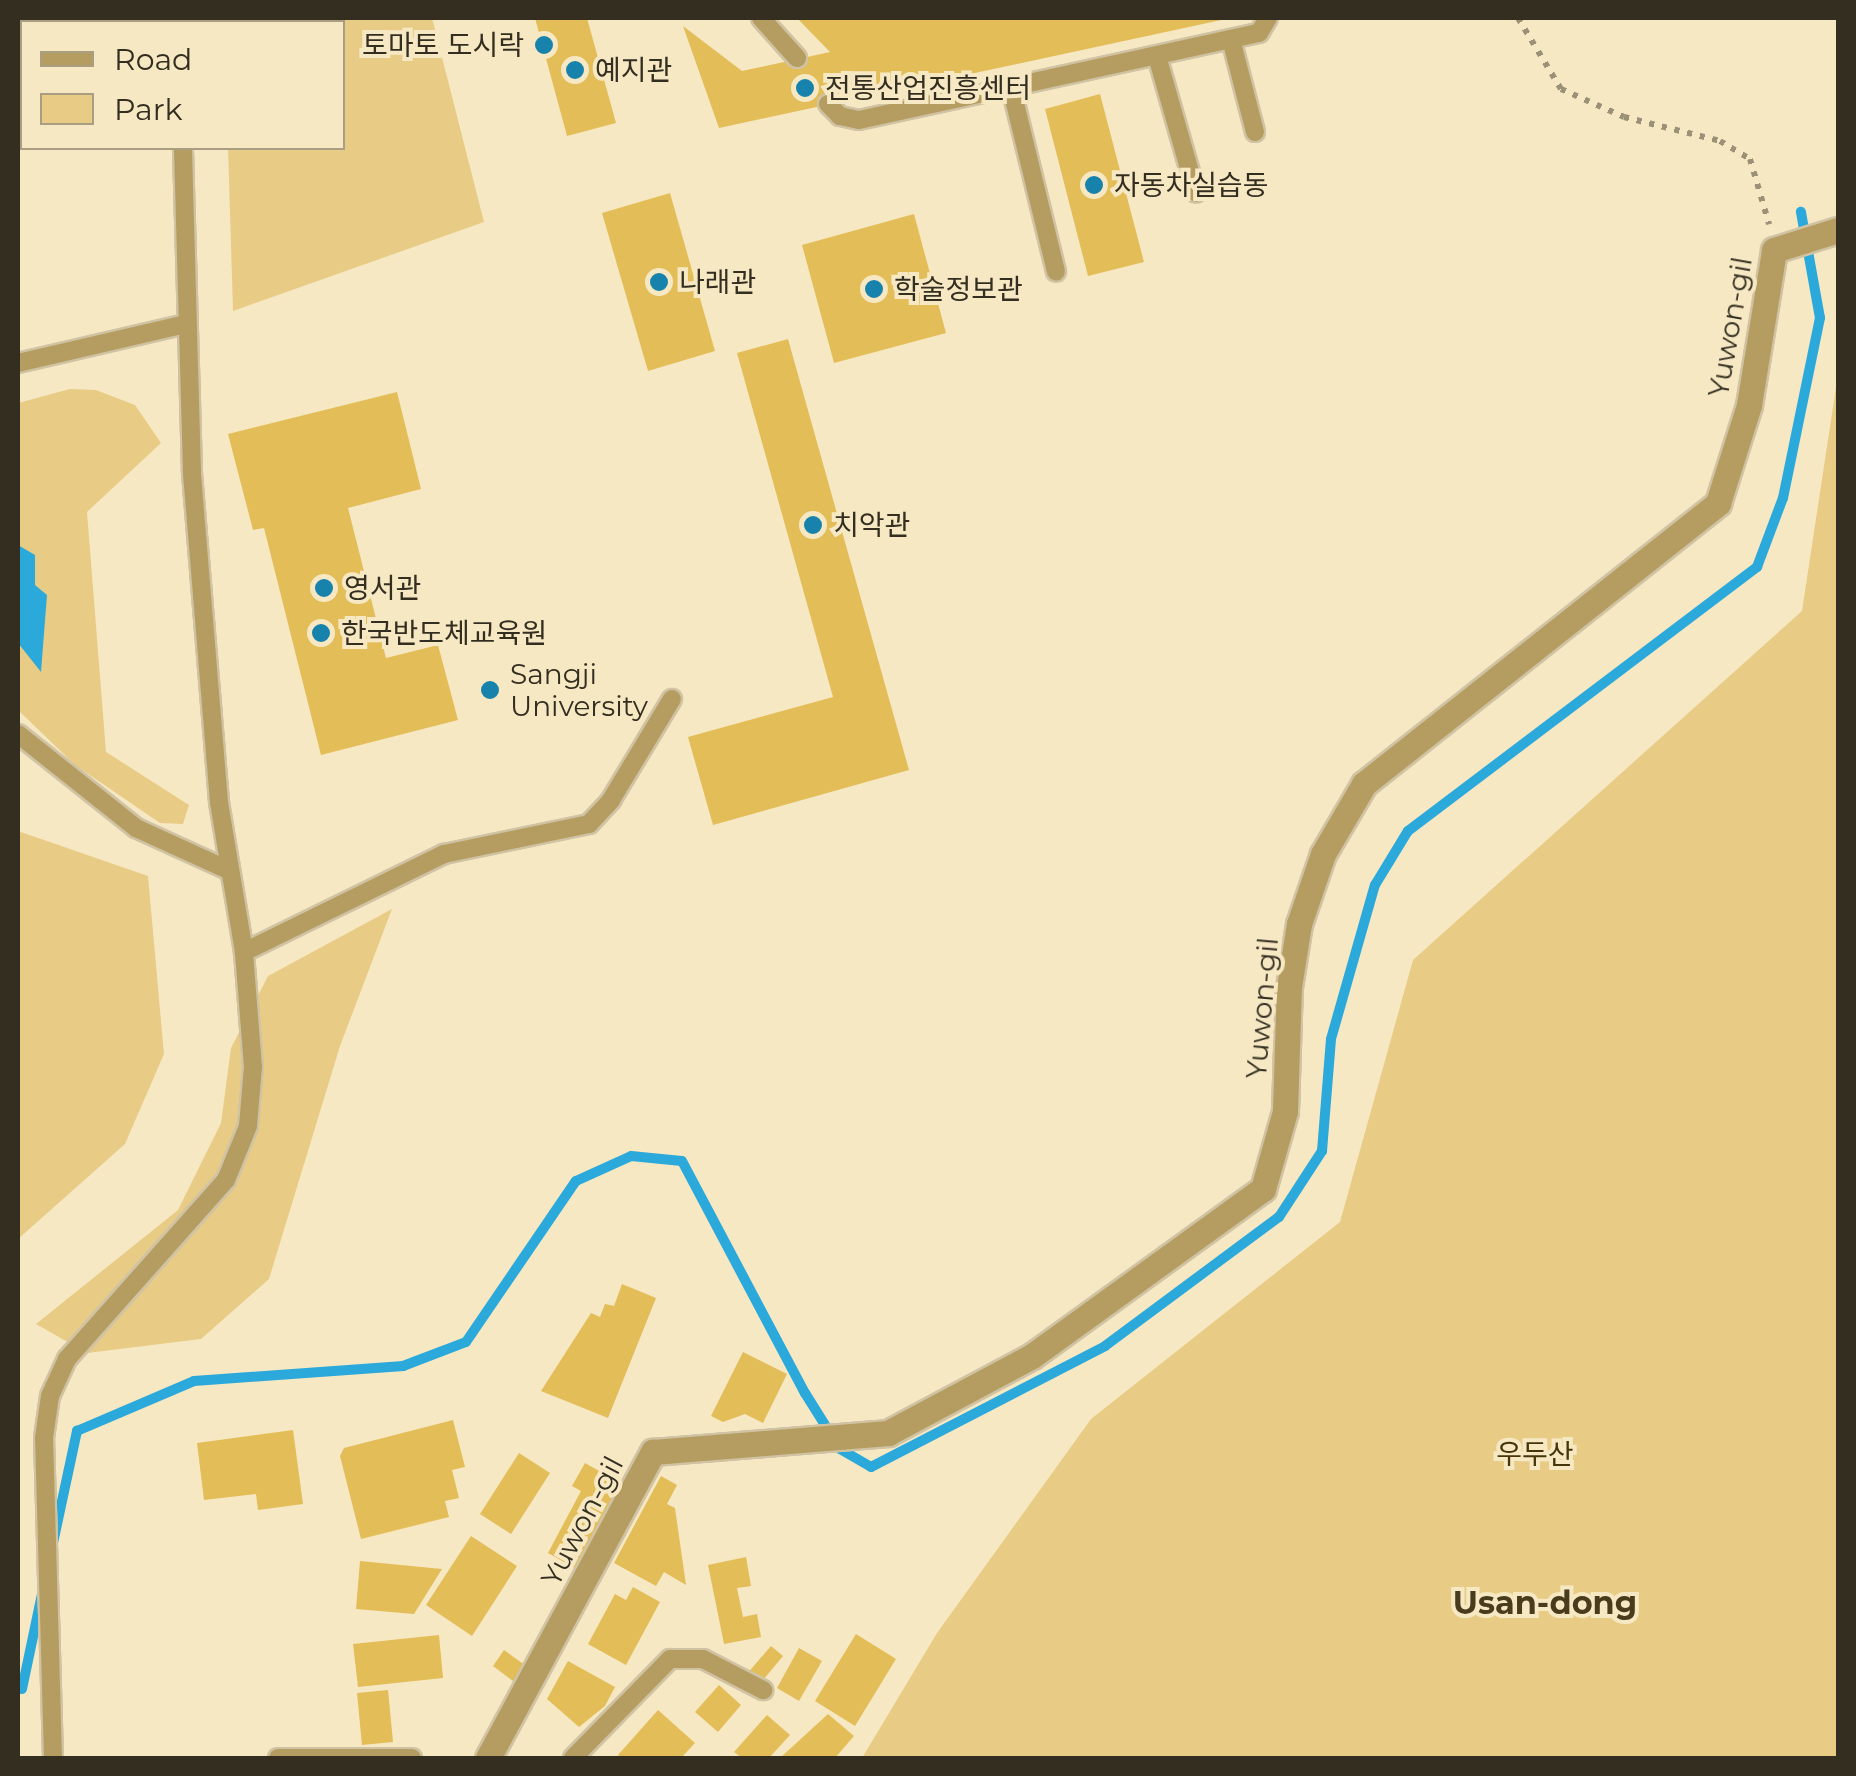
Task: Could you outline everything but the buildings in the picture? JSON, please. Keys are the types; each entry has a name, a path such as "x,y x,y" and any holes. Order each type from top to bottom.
{"street":[{"path":"1781,248 1830,232"},
{"name":"Yuwon-gil","path":"488,1758 653,1452 849,1441 904,1426 1032,1356 1263,1189 1285,1110 1289,987 1299,924 1324,854 1364,784 1718,503 1749,405 1781,248"}],"lane":[{"path":"761,18 796,58"},
{"path":"828,104 840,116 859,120 1259,33 1268,18"},
{"path":"1231,39 1256,132"},
{"path":"1157,56 1196,193"},
{"path":"1011,87 1056,272"},
{"path":"53,1758 44,1438 50,1396 66,1359 226,1180 248,1126 254,1066 244,952 228,870 185,324 183,150"},
{"path":"18,363 185,324"},
{"path":"244,952 444,854 588,824 611,800 672,699"},
{"path":"18,734 136,828 228,870"},
{"path":"573,1758 670,1659 704,1659 763,1690"},
{"path":"278,1758 412,1758"}],"path":[{"name":"Yuwon-gil","path":"1518,18 1560,89 1624,117 1720,142 1750,159 1781,248"}],"green space":[{"path":"18,18 44,20 20,20 18,113"},
{"path":"432,18 484,222 233,311 228,150 345,150 345,20 254,20"},
{"name":"우두산","path":"1838,374 1838,1758 862,1758 937,1633 1091,1419 1340,1222 1413,960 1802,611"},
{"path":"70,389 96,390 135,405 161,443 87,512 106,752 189,805 183,824 160,823 75,765 18,710 18,403"},
{"path":"18,831 148,876 164,1054 125,1144 18,1239"},
{"path":"392,909 340,1046 269,1279 201,1339 87,1353 36,1324 178,1210 221,1123 231,1048 268,976"}],"water":[{"path":"18,545 35,555 35,585 47,595 41,672 18,643"}],"waterway":[{"path":"53,1543 77,1431 194,1381 403,1366 466,1342 576,1181 631,1156 682,1161 805,1393 840,1449 871,1467 1105,1346 1279,1217 1322,1151 1331,1039 1375,885 1408,831 1757,567 1783,498 1820,318 1801,212"},
{"path":"22,1689 42,1594"}],"place":[{"name":"토마토 도시락","path":"544,45"},
{"name":"예지관","path":"575,70"},
{"name":"전통산업진흥센터","path":"805,88"},
{"name":"자동차실습동","path":"1094,185"},
{"name":"나래관","path":"659,282"},
{"name":"학술정보관","path":"874,289"},
{"name":"치악관","path":"813,525"},
{"name":"영서관","path":"324,588"},
{"name":"한국반도체교육원","path":"321,633"},
{"name":"Sangji University","path":"490,690"}],"district":[{"name":"Usan-dong","path":"1545,1603"}]}
